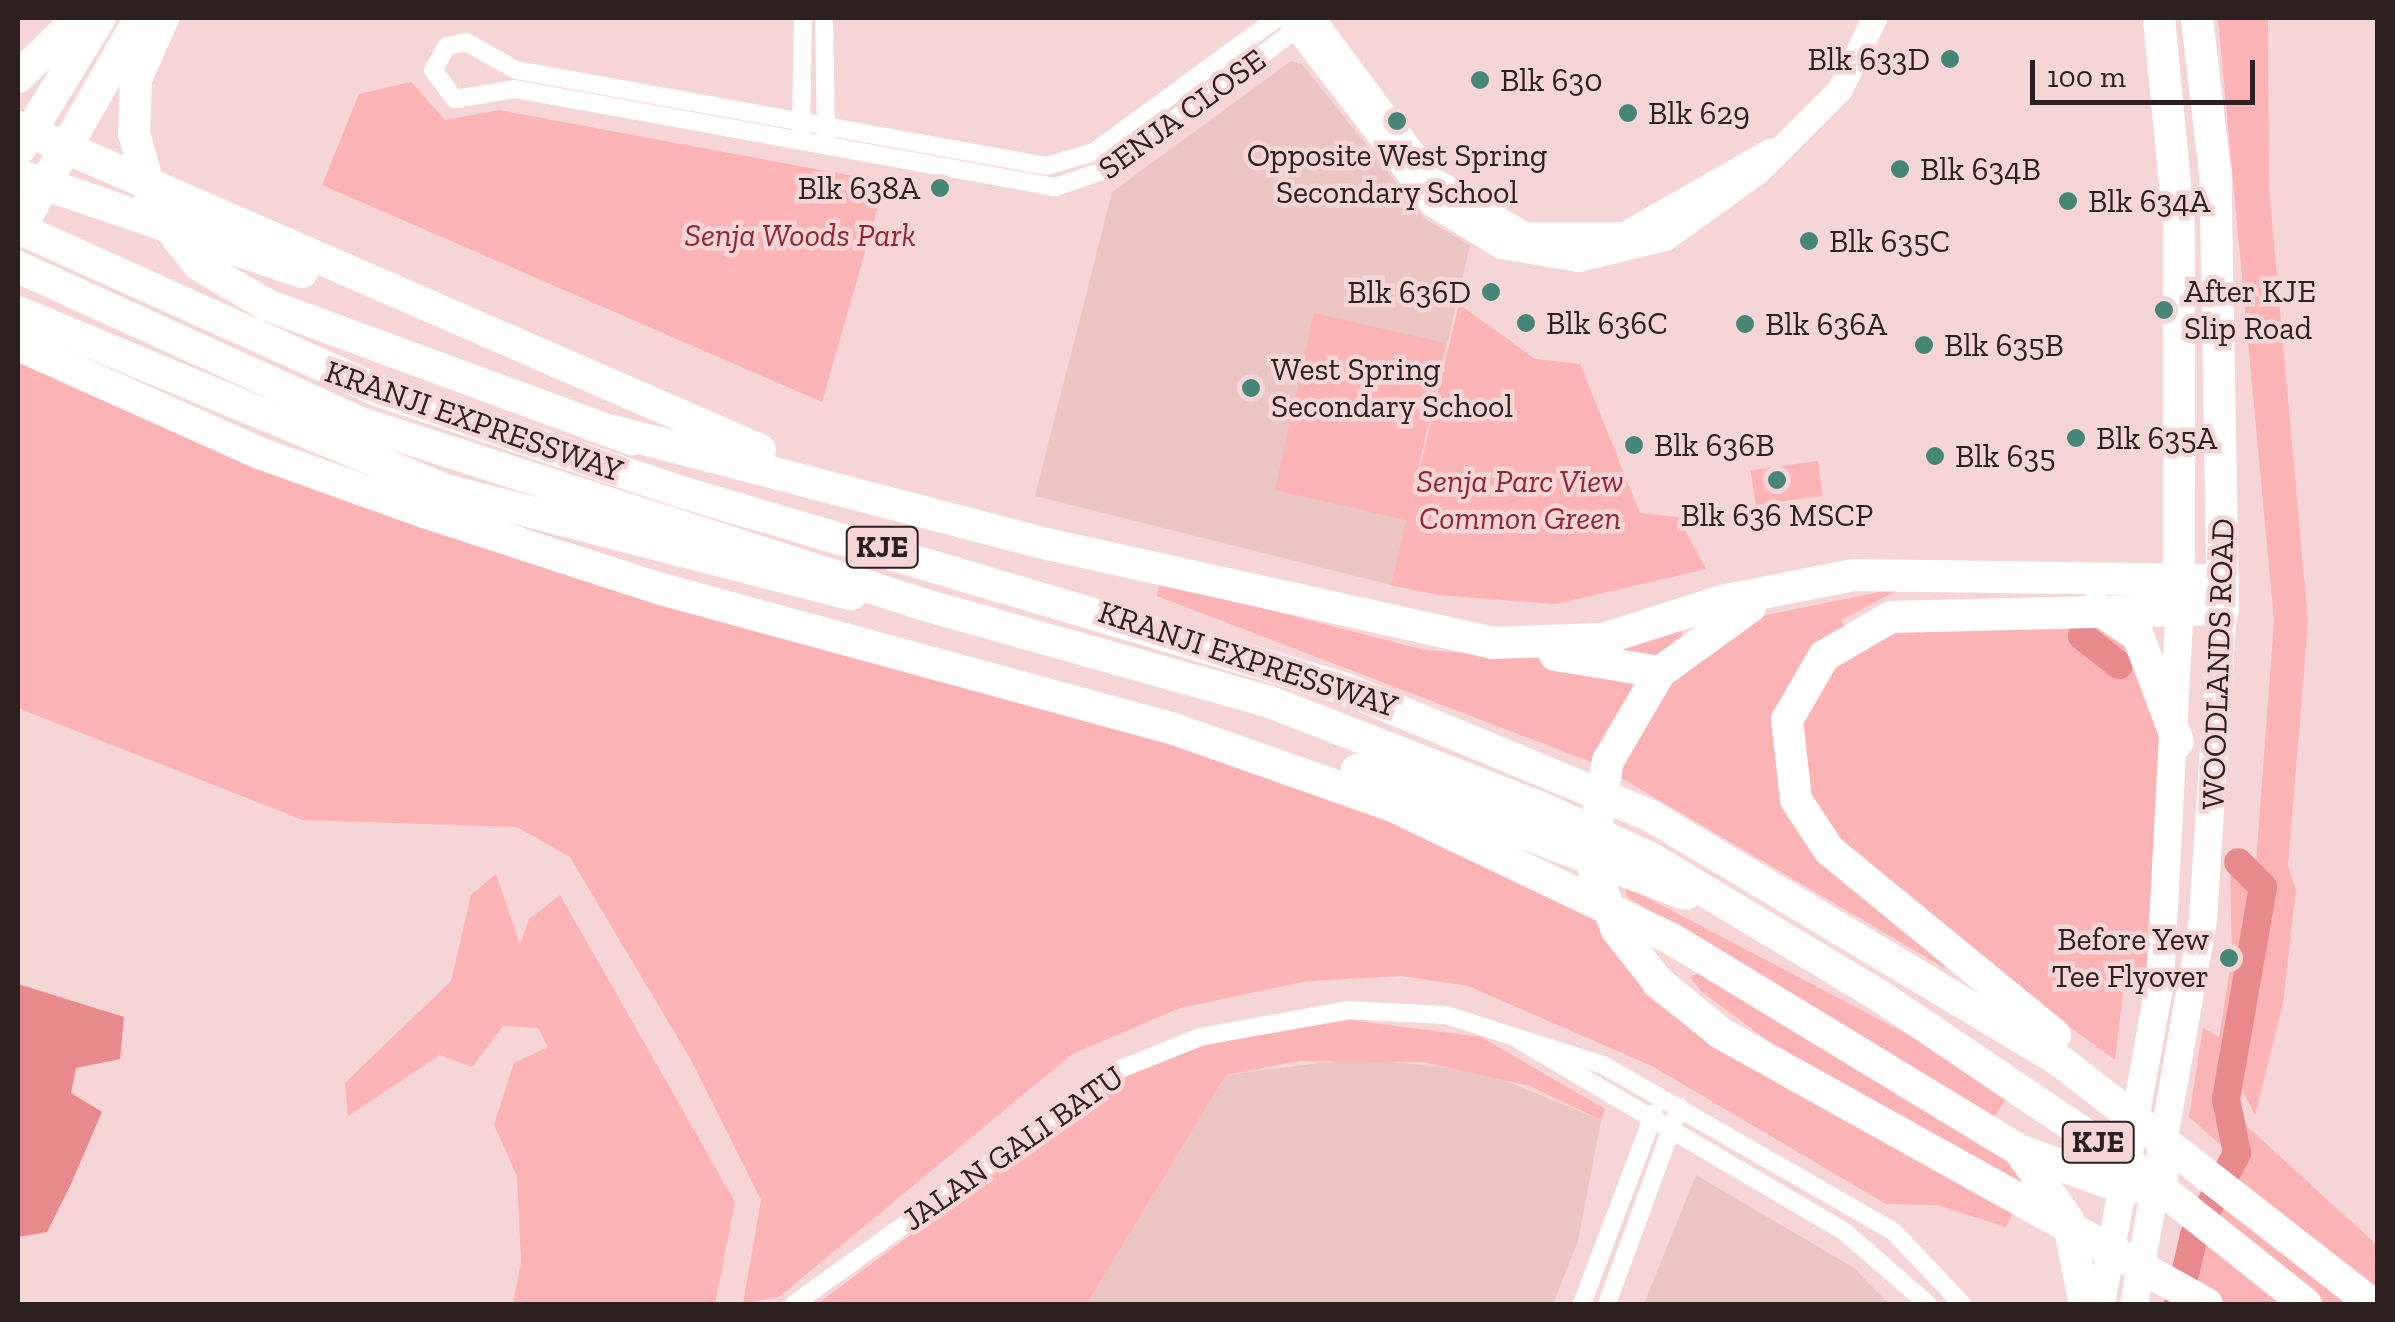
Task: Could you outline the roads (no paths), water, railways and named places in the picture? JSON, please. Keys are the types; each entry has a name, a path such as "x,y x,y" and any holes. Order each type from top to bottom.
{"highway":[{"path":"18,78 79,18"},
{"path":"18,152 100,18"},
{"path":"18,230 140,18"},
{"path":"162,18 136,79 134,133 155,210 174,241 230,288 613,431 932,561"},
{"name":"WOODLANDS ROAD","path":"2159,18 2179,226 2179,593"},
{"name":"WOODLANDS ROAD","path":"2197,18 2215,172 2223,595"},
{"path":"18,102 62,85"},
{"path":"18,127 408,302 904,506"},
{"path":"18,175 140,222 408,302"},
{"name":"KRANJI EXPRESSWAY","path":"18,230 377,390 660,485 932,561 1468,733 1651,816 1902,960 2059,1060 2280,1225 2372,1304"},
{"name":"KJE","path":"18,267 363,424 924,605"},
{"path":"18,312 449,491 798,586 924,605"},
{"path":"18,345 262,454 661,589 1174,729 1650,871"},
{"path":"613,431 904,506 1492,643 1660,672"},
{"path":"1492,643 1603,639 1795,586 1912,572 2066,574 2127,566 2154,551 2174,525 2181,490"},
{"path":"2066,574 2179,593 2223,595"},
{"path":"1795,586 1730,616 1660,672 1622,730 1590,834 1604,908 1636,956 1689,1010 1894,1131 2208,1304"},
{"path":"2179,593 2092,606 1891,617 1842,640 1796,695 1785,746 1810,826 1932,943 2158,1115 2280,1225"},
{"name":"KRANJI EXPRESSWAY","path":"924,605 1270,702 1449,767 1650,871"},
{"path":"2092,606 2138,636 2178,742"},
{"path":"1401,797 1672,939 2019,1150 2126,1188 2162,1178"},
{"name":"KJE","path":"1650,871 1724,904 1880,996 2134,1168 2306,1304"},
{"path":"2019,1150 2068,1220 2086,1304"}],"main road":[{"name":"WOODLANDS ROAD","path":"2100,1304 2126,1188 2160,982 2178,742 2179,593"},
{"name":"WOODLANDS ROAD","path":"2137,1292 2162,1178 2212,851 2223,595"},
{"path":"2108,1274 2129,1262 2137,1292"}],"street":[{"path":"800,143 803,18"},
{"path":"824,18 826,138"},
{"path":"1250,38 1260,18"},
{"path":"1294,20 1417,191 1474,233 1526,254 1578,258 1644,246 1716,204 1840,89 1874,18"},
{"name":"SENJA CLOSE","path":"1294,20 1073,186 826,138 802,124 489,58 456,43 434,70 455,100 515,90 800,143 826,138 1064,165 1250,38 1294,20"},
{"path":"482,93 489,58"},
{"name":"JALAN GALI BATU","path":"794,1304 1058,1108 1138,1062 1272,1019 1348,1010 1487,1025 1585,1057 1893,1231 1962,1304"},
{"name":"JALAN GALI BATU","path":"1487,1025 1880,1254 1928,1304"},
{"path":"1582,1304 1661,1097"},
{"path":"1607,1304 1679,1107"}],"waterway":[{"path":"2082,636 2119,665"},
{"path":"2178,1304 2194,1235 2237,1153 2226,1099 2263,887 2238,862"}],"place":[{"name":"Blk 633D","path":"1950,59"},
{"name":"Blk 630","path":"1480,80"},
{"name":"Blk 629","path":"1628,113"},
{"name":"Opposite West Spring Secondary School","path":"1397,121"},
{"name":"Blk 634B","path":"1900,169"},
{"name":"Blk 638A","path":"940,188"},
{"name":"Blk 634A","path":"2068,201"},
{"name":"Blk 635C","path":"1809,241"},
{"name":"Blk 636D","path":"1491,292"},
{"name":"After KJE Slip Road","path":"2164,310"},
{"name":"Blk 636C","path":"1526,323"},
{"name":"Blk 636A","path":"1745,324"},
{"name":"Blk 635B","path":"1924,345"},
{"name":"West Spring Secondary School","path":"1251,388"},
{"name":"Blk 635A","path":"2076,438"},
{"name":"Blk 636B","path":"1634,445"},
{"name":"Blk 635","path":"1935,456"},
{"name":"Blk 636 MSCP","path":"1777,480"},
{"name":"Before Yew Tee Flyover","path":"2229,958"}],"park label":[{"name":"Senja Woods Park","path":"800,235"},
{"name":"Senja Parc View Common Green","path":"1520,500"}]}
